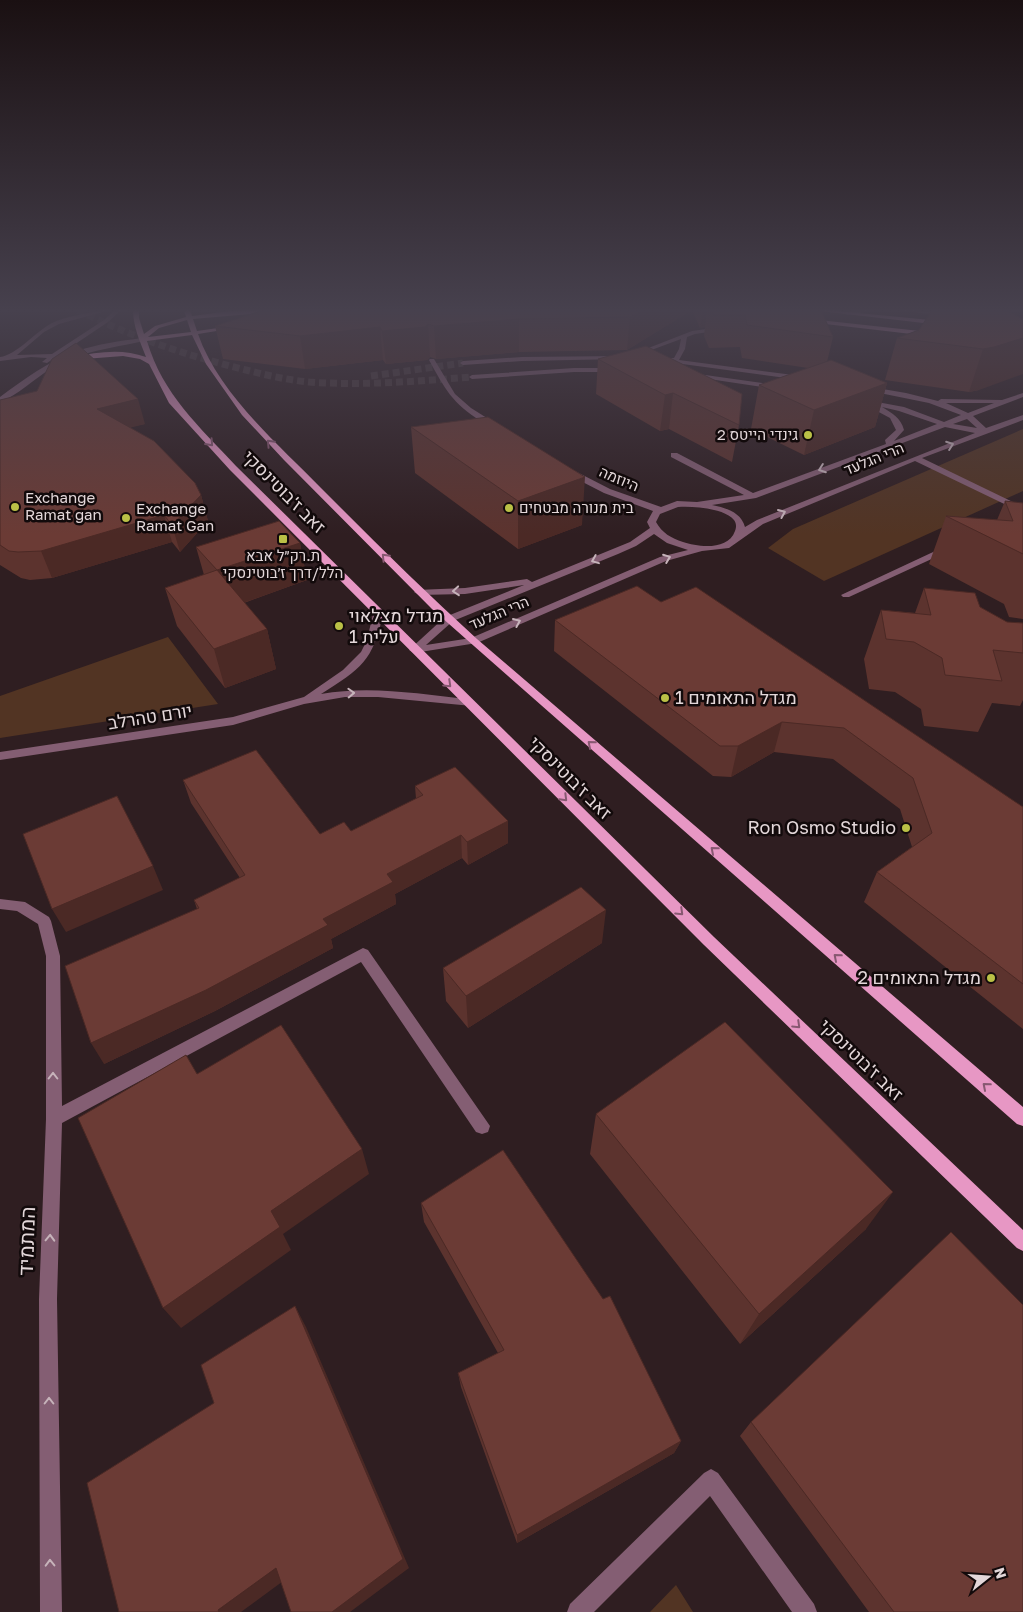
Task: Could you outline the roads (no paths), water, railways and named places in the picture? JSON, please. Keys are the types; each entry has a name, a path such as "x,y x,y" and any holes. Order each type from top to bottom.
{"main road":[{"name":"זאב ז'בוטינסקי","path":"164,385 172,401 233,468 414,650 724,955 1023,1242"},
{"name":"זאב ז'בוטינסקי","path":"224,385 268,441 419,592 1023,1118"}],"street":[{"path":"0,400 20,385"},
{"path":"446,385 452,395 468,410 507,434"},
{"path":"763,385 782,388"},
{"path":"861,387 926,400 971,402 1021,397"},
{"name":"הרי הגלעד","path":"700,504 753,496 884,446 1021,397"},
{"path":"884,446 896,436 900,430 900,425 884,411 858,400 901,409 946,425 985,432"},
{"path":"926,400 968,416 985,432"},
{"name":"הרי הגלעד","path":"414,650 473,641 663,559 726,544 760,522 915,458 1023,417"},
{"path":"674,455 753,496"},
{"path":"915,458 1020,513"},
{"name":"היוזמה","path":"562,468 607,491 660,510"},
{"path":"704,548 679,545 660,536 654,530 652,523 654,516 660,510 677,504 712,506 732,515 738,522 739,534"},
{"name":"הרי הגלעד","path":"414,650 449,619 633,544 654,530"},
{"path":"846,595 952,546"},
{"path":"419,592 448,592 485,588 556,576"},
{"name":"יורם טהרלב","path":"303,701 335,680 365,654 373,637 378,614"},
{"name":"יורם טהרלב","path":"0,756 233,721 303,701 345,693 378,693 468,703"},
{"name":"המתמיד","path":"0,904 20,906 44,921 54,956 54,1119 48,1299 51,1612"},
{"path":"54,1119 362,954 482,1126"},
{"path":"578,1612 711,1480 806,1612"}],"place":[{"name":"גינדי הייטס 2","path":"808,435"},
{"name":"Exchange Ramat gan","path":"15,507"},
{"name":"בית מנורה מבטחים","path":"509,508"},
{"name":"Exchange Ramat Gan","path":"126,518"},
{"name":"ת.רק״ל אבא הלל/דרך ז׳בוטינסקי","path":"283,539"},
{"name":"מגדל מצלאוי עלית 1","path":"339,626"},
{"name":"מגדל התאומים 1","path":"665,698"},
{"name":"Ron Osmo Studio","path":"906,828"},
{"name":"מגדל התאומים 2","path":"991,978"}]}
